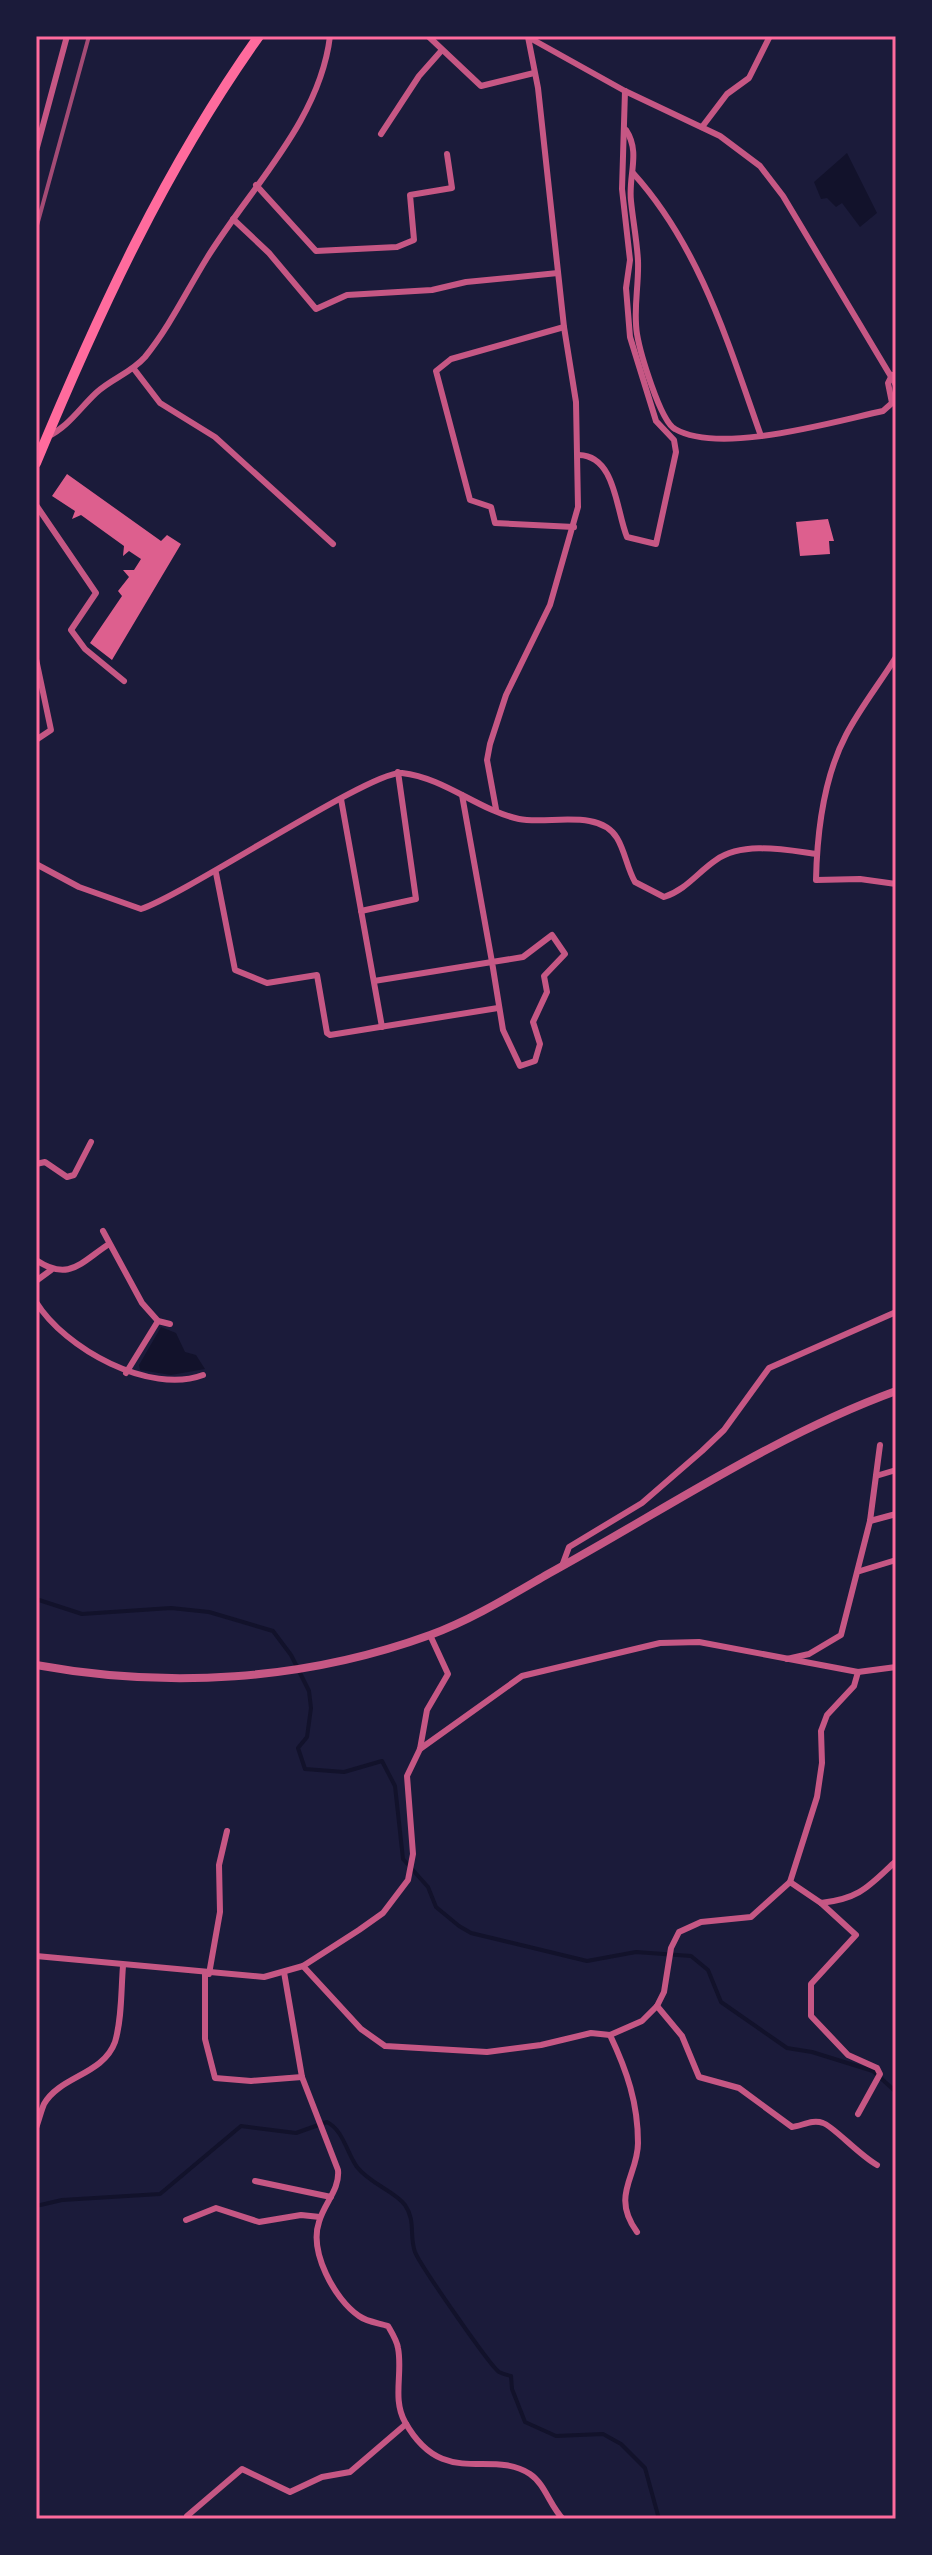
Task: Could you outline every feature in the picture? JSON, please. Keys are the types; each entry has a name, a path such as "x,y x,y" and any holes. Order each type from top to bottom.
{"highway":[{"path":"36,463 158,197 207,113 259,36"}],"street":[{"path":"36,151 67,36"},
{"path":"47,437 61,431 96,393 134,369 174,316 233,219 312,101 327,62 330,36"},
{"path":"428,36 481,86 534,73"},
{"path":"702,127 727,94 749,78 770,36"},
{"path":"496,809 488,768 490,744 506,695 539,634 574,527 579,455 576,402 528,37"},
{"path":"528,37 625,91 702,127 760,166 783,196 896,385"},
{"path":"381,134 419,76 442,50"},
{"path":"579,455 595,459 603,468 612,486 627,537 656,544 676,452 674,440 656,421 630,337 626,288 630,260 622,189 625,91"},
{"path":"36,109 47,113"},
{"path":"626,130 634,142 630,188 638,263 635,288 637,335 663,416 673,429 704,439 761,436 890,409 892,396 888,383 892,375"},
{"path":"256,185 316,251 397,247 414,240 410,195 452,188 447,154"},
{"path":"633,173 657,200 699,271 761,436"},
{"path":"233,219 269,253 316,309 347,295 432,290 466,282 558,273"},
{"path":"564,327 451,359 436,371 470,500 491,507 495,523 574,527"},
{"path":"134,369 160,403 215,437 333,544"},
{"path":"36,505 96,593 71,630 85,649 124,681"},
{"path":"896,657 846,736 836,759 817,854 816,880 860,879 896,884"},
{"path":"36,659 45,711 52,726 36,740"},
{"path":"36,864 79,887 141,909 216,873 383,775 398,772 433,779 517,819 604,826 618,839 635,882 664,897 678,893 716,860 735,851 817,854"},
{"path":"361,911 416,899 398,772"},
{"path":"374,981 492,962 523,957 552,935 565,954 544,976 547,992 533,1022 540,1044 535,1061 520,1066 503,1030 498,1008 492,962 462,795"},
{"path":"341,799 382,1027"},
{"path":"216,873 235,970 267,983 317,975 327,1033 330,1035 498,1008"},
{"path":"36,1164 45,1162 67,1177 74,1175 91,1142"},
{"path":"103,1231 142,1303 158,1321 170,1324"},
{"path":"36,1260 51,1270 65,1272 109,1244"},
{"path":"36,1281 51,1270"},
{"path":"36,1302 62,1330 126,1373 170,1382 203,1375"},
{"path":"562,1567 569,1547 642,1503 724,1430 769,1368 896,1312"},
{"path":"126,1373 158,1321"},
{"path":"36,1665 149,1678 243,1676 306,1668 430,1635 562,1567 807,1428 896,1391"},
{"path":"784,1660 809,1654 841,1635 860,1571 880,1445"},
{"path":"876,1476 896,1470"},
{"path":"870,1521 896,1514"},
{"path":"606,1524 614,1538"},
{"path":"860,1571 896,1560"},
{"path":"36,1956 243,1978 303,1966 383,1913 408,1880 413,1854 407,1776 420,1749 427,1710 448,1674 430,1635"},
{"path":"420,1749 511,1682 533,1672 678,1640 858,1672 896,1667"},
{"path":"303,1966 361,2029 385,2046 487,2052 541,2045 591,2033 610,2035 642,2021 657,2006 679,1932 701,1922 751,1917 790,1882 817,1797 822,1763 821,1731 827,1715 854,1686 858,1672"},
{"path":"227,1831 219,1865 220,1912 207,1974 205,2039 215,2078 251,2081 302,2077"},
{"path":"821,1903 864,1893 896,1861"},
{"path":"790,1882 821,1903 856,1935 811,1984 811,2016 831,2041 848,2055 877,2068 880,2074 858,2114"},
{"path":"36,2128 45,2102 89,2072 107,2056 115,2042 123,1966"},
{"path":"284,1972 302,2077 338,2170 339,2180 320,2217 316,2233 318,2253 341,2297 362,2319 388,2326 398,2348 398,2402 406,2424 441,2459 462,2466 511,2467 531,2475 563,2519"},
{"path":"657,2006 682,2036 699,2077 739,2088 792,2127 812,2122 825,2123 859,2156 877,2165"},
{"path":"610,2035 629,2077 635,2103 638,2144 625,2188 629,2221 637,2232"},
{"path":"255,2181 331,2197"},
{"path":"186,2220 216,2208 249,2221 275,2222 301,2215 320,2217"},
{"path":"187,2516 242,2469 290,2492 322,2477 350,2472 406,2424"}],"shaded area":[{"path":"847,153 877,213 860,227 842,203 836,207 827,198 821,199 814,182"},
{"path":"161,1327 176,1333 185,1352 196,1355 205,1369 171,1375 140,1370 139,1365"}],"building":[{"path":"67,474 161,541 167,535 181,544 112,660 90,643 122,596 118,591 129,577 123,570 134,570 141,559 129,551 123,556 124,546 81,515 72,519 75,511 52,496"},
{"path":"828,519 834,541 829,541 830,554 800,556 796,522"}],"waterway":[{"path":"36,1599 82,1614 171,1608 209,1612 273,1631 291,1655 309,1691 311,1708 307,1737 298,1748 305,1769 344,1772 382,1761 395,1786 403,1859 428,1887 436,1907 459,1926 471,1933 587,1961 636,1952 691,1956 708,1970 721,2002 787,2048 812,2052 873,2071 896,2092"},
{"path":"36,2206 62,2200 160,2194 241,2126 296,2133 327,2122 337,2130 362,2173 405,2205 415,2252 493,2366 511,2376 512,2389 525,2422 556,2436 603,2434 621,2444 645,2468 659,2519"}],"railway":[{"path":"36,229 89,36"}]}
